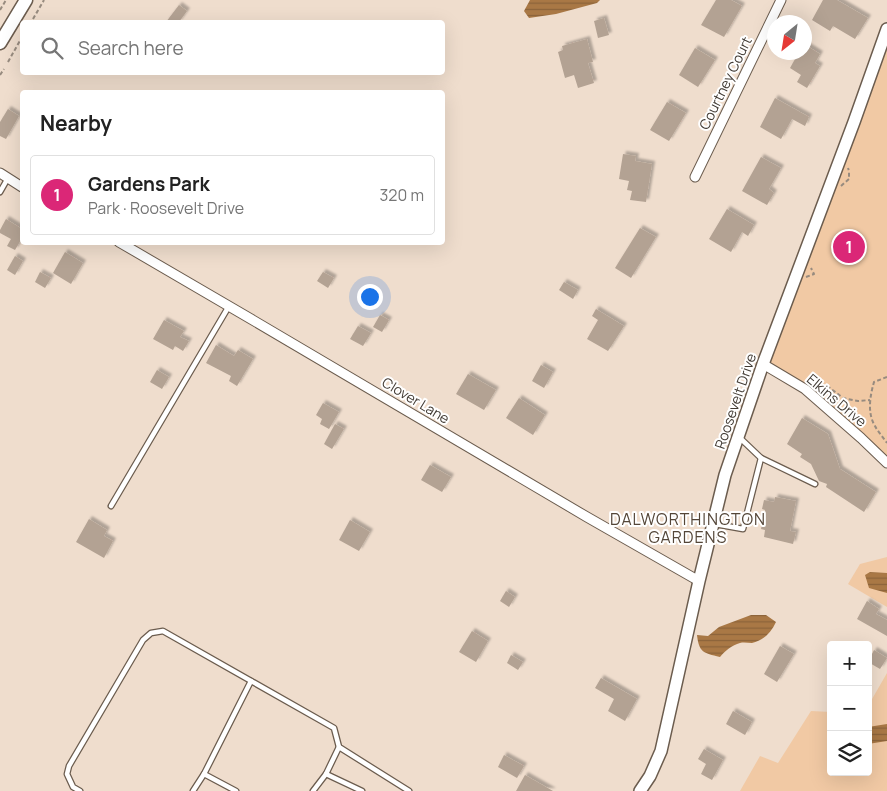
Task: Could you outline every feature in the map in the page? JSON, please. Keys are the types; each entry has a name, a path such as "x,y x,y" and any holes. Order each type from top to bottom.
{"main road":[{"path":"0,43 26,0"}],"street":[{"name":"Courtney Court","path":"695,177 781,0"},
{"name":"Roosevelt Drive","path":"640,791 650,776 661,751 725,475 887,29"},
{"path":"4,176 20,186"},
{"name":"Clover Lane","path":"124,245 699,581"},
{"name":"Elkins Drive","path":"764,364 805,389 861,438 887,464"}],"lane":[{"path":"0,192 4,176"},
{"path":"111,506 229,306"},
{"path":"738,437 761,458 815,484"},
{"path":"713,524 743,529 761,458"},
{"path":"80,791 73,787 67,774 69,766 143,640 151,633 163,630 334,728 340,747 408,791"},
{"path":"194,791 251,681"},
{"path":"314,791 326,774 340,747"},
{"path":"204,774 236,791"},
{"path":"326,774 362,791"}],"path":[{"path":"0,10 6,0"},
{"path":"33,19 44,0"},
{"path":"8,62 20,41"},
{"path":"0,75 4,69"},
{"path":"793,285 814,274 810,267"},
{"path":"887,377 874,382 870,400 873,425 887,443"},
{"path":"806,385 813,380 830,388 843,398 858,401 870,400"}],"shaded area":[{"path":"530,0 600,0 597,3 556,14 529,18 524,11"},
{"path":"887,39 887,456 805,385 768,362"},
{"path":"887,557 887,607 848,584 860,564"},
{"path":"870,572 887,573 887,593 869,588 865,575"},
{"path":"751,615 766,615 776,622 772,630 764,638 752,643 737,644 720,657 706,653 699,645 697,635 708,636 719,627"},
{"path":"887,673 887,791 740,791 760,756 778,763 811,711 827,712 827,776 872,776 872,699"},
{"path":"887,724 887,741 872,743 872,726"}],"building":[{"path":"716,0 731,0 742,6 724,37 701,25"},
{"path":"823,0 837,0 868,18 855,39 833,26 830,31 812,20"},
{"path":"179,5 187,11 180,20 168,20"},
{"path":"604,18 609,35 598,38 594,21"},
{"path":"587,39 593,62 588,63 594,83 578,88 574,75 565,78 558,52 563,50 562,46"},
{"path":"695,48 715,60 698,87 679,75"},
{"path":"812,49 820,54 815,63 820,66 807,88 797,82 801,75 790,68 794,60 812,60"},
{"path":"775,98 809,117 805,126 792,119 781,139 760,127"},
{"path":"667,102 686,113 669,141 650,130"},
{"path":"8,109 19,116 6,139 0,136 0,122"},
{"path":"623,154 636,156 635,161 652,164 646,202 630,200 632,191 627,190 629,181 619,179"},
{"path":"761,157 781,168 769,189 774,193 767,205 742,191"},
{"path":"727,209 754,225 748,236 742,232 731,252 709,239"},
{"path":"6,219 20,228 20,241 15,250 7,246 11,239 0,233"},
{"path":"640,228 656,237 631,278 615,268"},
{"path":"65,252 83,263 71,284 53,273"},
{"path":"15,256 23,261 15,275 7,270"},
{"path":"40,272 51,278 45,288 35,282"},
{"path":"323,272 334,278 328,288 317,281"},
{"path":"564,282 578,290 573,299 559,290"},
{"path":"596,309 624,326 608,351 587,339 598,320 592,316"},
{"path":"380,315 389,320 382,332 373,327"},
{"path":"164,320 184,331 180,337 189,341 183,351 175,346 173,350 153,339"},
{"path":"358,326 371,333 363,346 350,339"},
{"path":"216,345 234,356 238,350 253,359 237,386 229,381 231,376 206,363"},
{"path":"541,365 553,372 544,388 532,381"},
{"path":"157,370 169,377 162,389 150,382"},
{"path":"468,374 496,390 484,410 456,394"},
{"path":"519,398 545,415 533,435 506,418"},
{"path":"323,403 339,412 329,429 320,424 322,419 316,415"},
{"path":"802,418 828,434 840,469 876,492 864,512 826,487 827,484 819,481 811,464 800,457 802,454 787,444"},
{"path":"335,424 344,429 332,449 324,444"},
{"path":"430,465 451,477 442,492 421,480"},
{"path":"775,497 796,501 790,531 796,532 793,544 764,537 765,530 761,529 765,510 762,509 764,500 774,502"},
{"path":"89,519 107,530 104,536 113,541 104,558 76,542"},
{"path":"350,520 370,532 359,551 339,540"},
{"path":"506,591 515,597 509,607 500,601"},
{"path":"867,601 879,609 876,614 887,620 887,636 857,619"},
{"path":"472,631 488,641 476,662 459,652"},
{"path":"780,646 794,654 777,682 764,674"},
{"path":"874,650 887,658 880,669 872,664"},
{"path":"511,655 523,662 518,670 507,663"},
{"path":"601,678 637,699 625,721 608,711 614,699 595,688"},
{"path":"733,711 752,722 745,735 726,724"},
{"path":"704,749 723,760 712,780 701,774 706,764 698,759"},
{"path":"504,755 524,766 517,778 498,767"},
{"path":"525,775 553,791 516,791"}],"place":[{"name":"Gardens Park","path":"849,247"}],"district":[{"name":"DALWORTHINGTON GARDENS","path":"688,528"}]}
